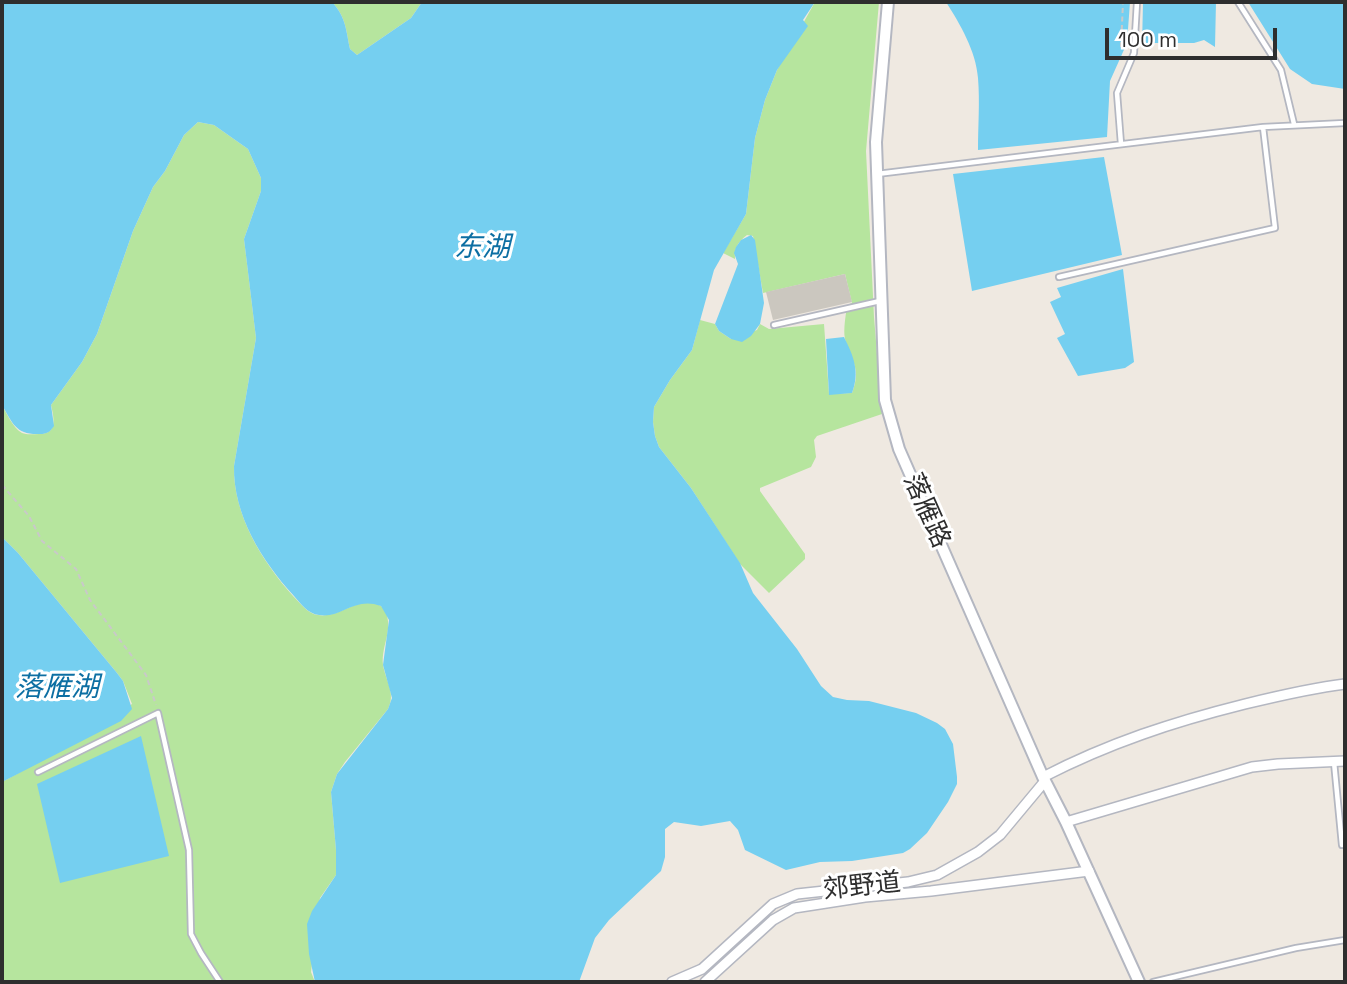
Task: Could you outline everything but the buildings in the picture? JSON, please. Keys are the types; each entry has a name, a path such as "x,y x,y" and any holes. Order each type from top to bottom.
{"street":[{"name":"落雁路","path":"888,2 876,142 885,400 899,449 1044,779 1139,982"},
{"name":"郊野道","path":"672,982 702,970 780,899 797,894 921,880 949,869 1000,835 1044,779 1105,747 1196,716 1345,684"},
{"path":"1066,822 1252,768 1345,761"},
{"path":"705,982 773,920 794,908 852,898 1089,871"}],"lane":[{"path":"1121,144 1117,93 1134,53 1137,2"},
{"path":"1238,2 1281,70 1294,124"},
{"path":"877,174 1263,127 1345,122"},
{"path":"1059,277 1275,228 1263,127"},
{"path":"774,325 880,300"},
{"path":"38,772 158,713 189,850 191,934 220,982"},
{"path":"1334,761 1342,845"},
{"path":"1153,982 1296,948 1345,940"}],"path":[{"path":"1121,47 1124,2"},
{"path":"2,485 29,516 42,541 76,569 90,600 146,675 158,713"}],"green space":[{"path":"332,2 422,2 411,18 357,55 350,49 343,18"},
{"path":"815,2 879,2 866,151 882,414 817,436 814,440 816,457 811,467 760,488 805,554 805,559 769,593 740,564 691,488 659,447 653,422 654,407 692,350 700,320 715,324 719,331 731,339 757,330 760,324 769,329 824,324 829,394 852,393 856,371 844,331 847,305 852,303 845,274 763,293 753,236 747,235 739,243 735,259 723,253 746,214 755,138 765,100 777,70"},
{"path":"198,122 214,125 248,149 261,178 261,191 244,239 256,338 234,466 238,502 260,552 304,608 318,615 335,613 368,602 385,609 388,631 383,665 391,693 390,703 337,774 331,792 336,875 320,898 311,972 315,982 2,982 2,782 55,753 132,704 117,673 2,537 2,405 22,433 45,433 52,428 54,420 51,405 82,362 97,334 133,231 153,187 165,171 184,135"}],"water":[{"name":"东湖","path":"2,2 332,2 343,18 350,49 357,55 411,18 422,2 815,2 803,20 808,26 777,70 765,100 755,138 746,214 714,270 692,350 654,407 653,422 659,447 691,488 740,563 753,593 797,649 821,686 833,697 869,701 916,713 945,729 953,744 957,784 927,833 903,853 852,861 820,862 786,870 745,850 738,830 730,821 701,826 674,822 665,829 665,857 661,871 609,920 595,938 579,982 315,982 309,954 307,924 312,911 336,875 331,792 337,774 388,709 392,698 383,665 389,620 381,606 371,604 327,615 308,610 271,568 252,536 238,502 234,466 256,338 244,239 261,191 261,178 248,149 214,125 198,122 184,135 165,171 153,187 133,231 97,334 82,362 51,405 54,426 42,434 20,430 2,405"},
{"path":"946,2 1130,2 1127,43 1110,81 1107,137 978,150 977,68 967,38"},
{"path":"1143,2 1216,2 1215,47 1204,40 1194,43 1148,43 1142,46"},
{"path":"1248,2 1345,2 1345,89 1312,84 1290,69"},
{"path":"1104,157 1122,255 972,291 953,174"},
{"path":"751,235 755,240 764,303 760,324 751,336 742,342 719,331 715,324 738,264 734,253 736,247 741,240"},
{"path":"1123,269 1134,362 1125,368 1078,376 1057,338 1065,334 1050,302 1061,297 1057,288"},
{"path":"844,337 851,351 856,378 852,393 829,395 826,339"},
{"name":"落雁湖","path":"2,537 117,673 123,681 132,709 121,721 2,782"},
{"path":"141,736 169,856 60,883 37,784"}]}
